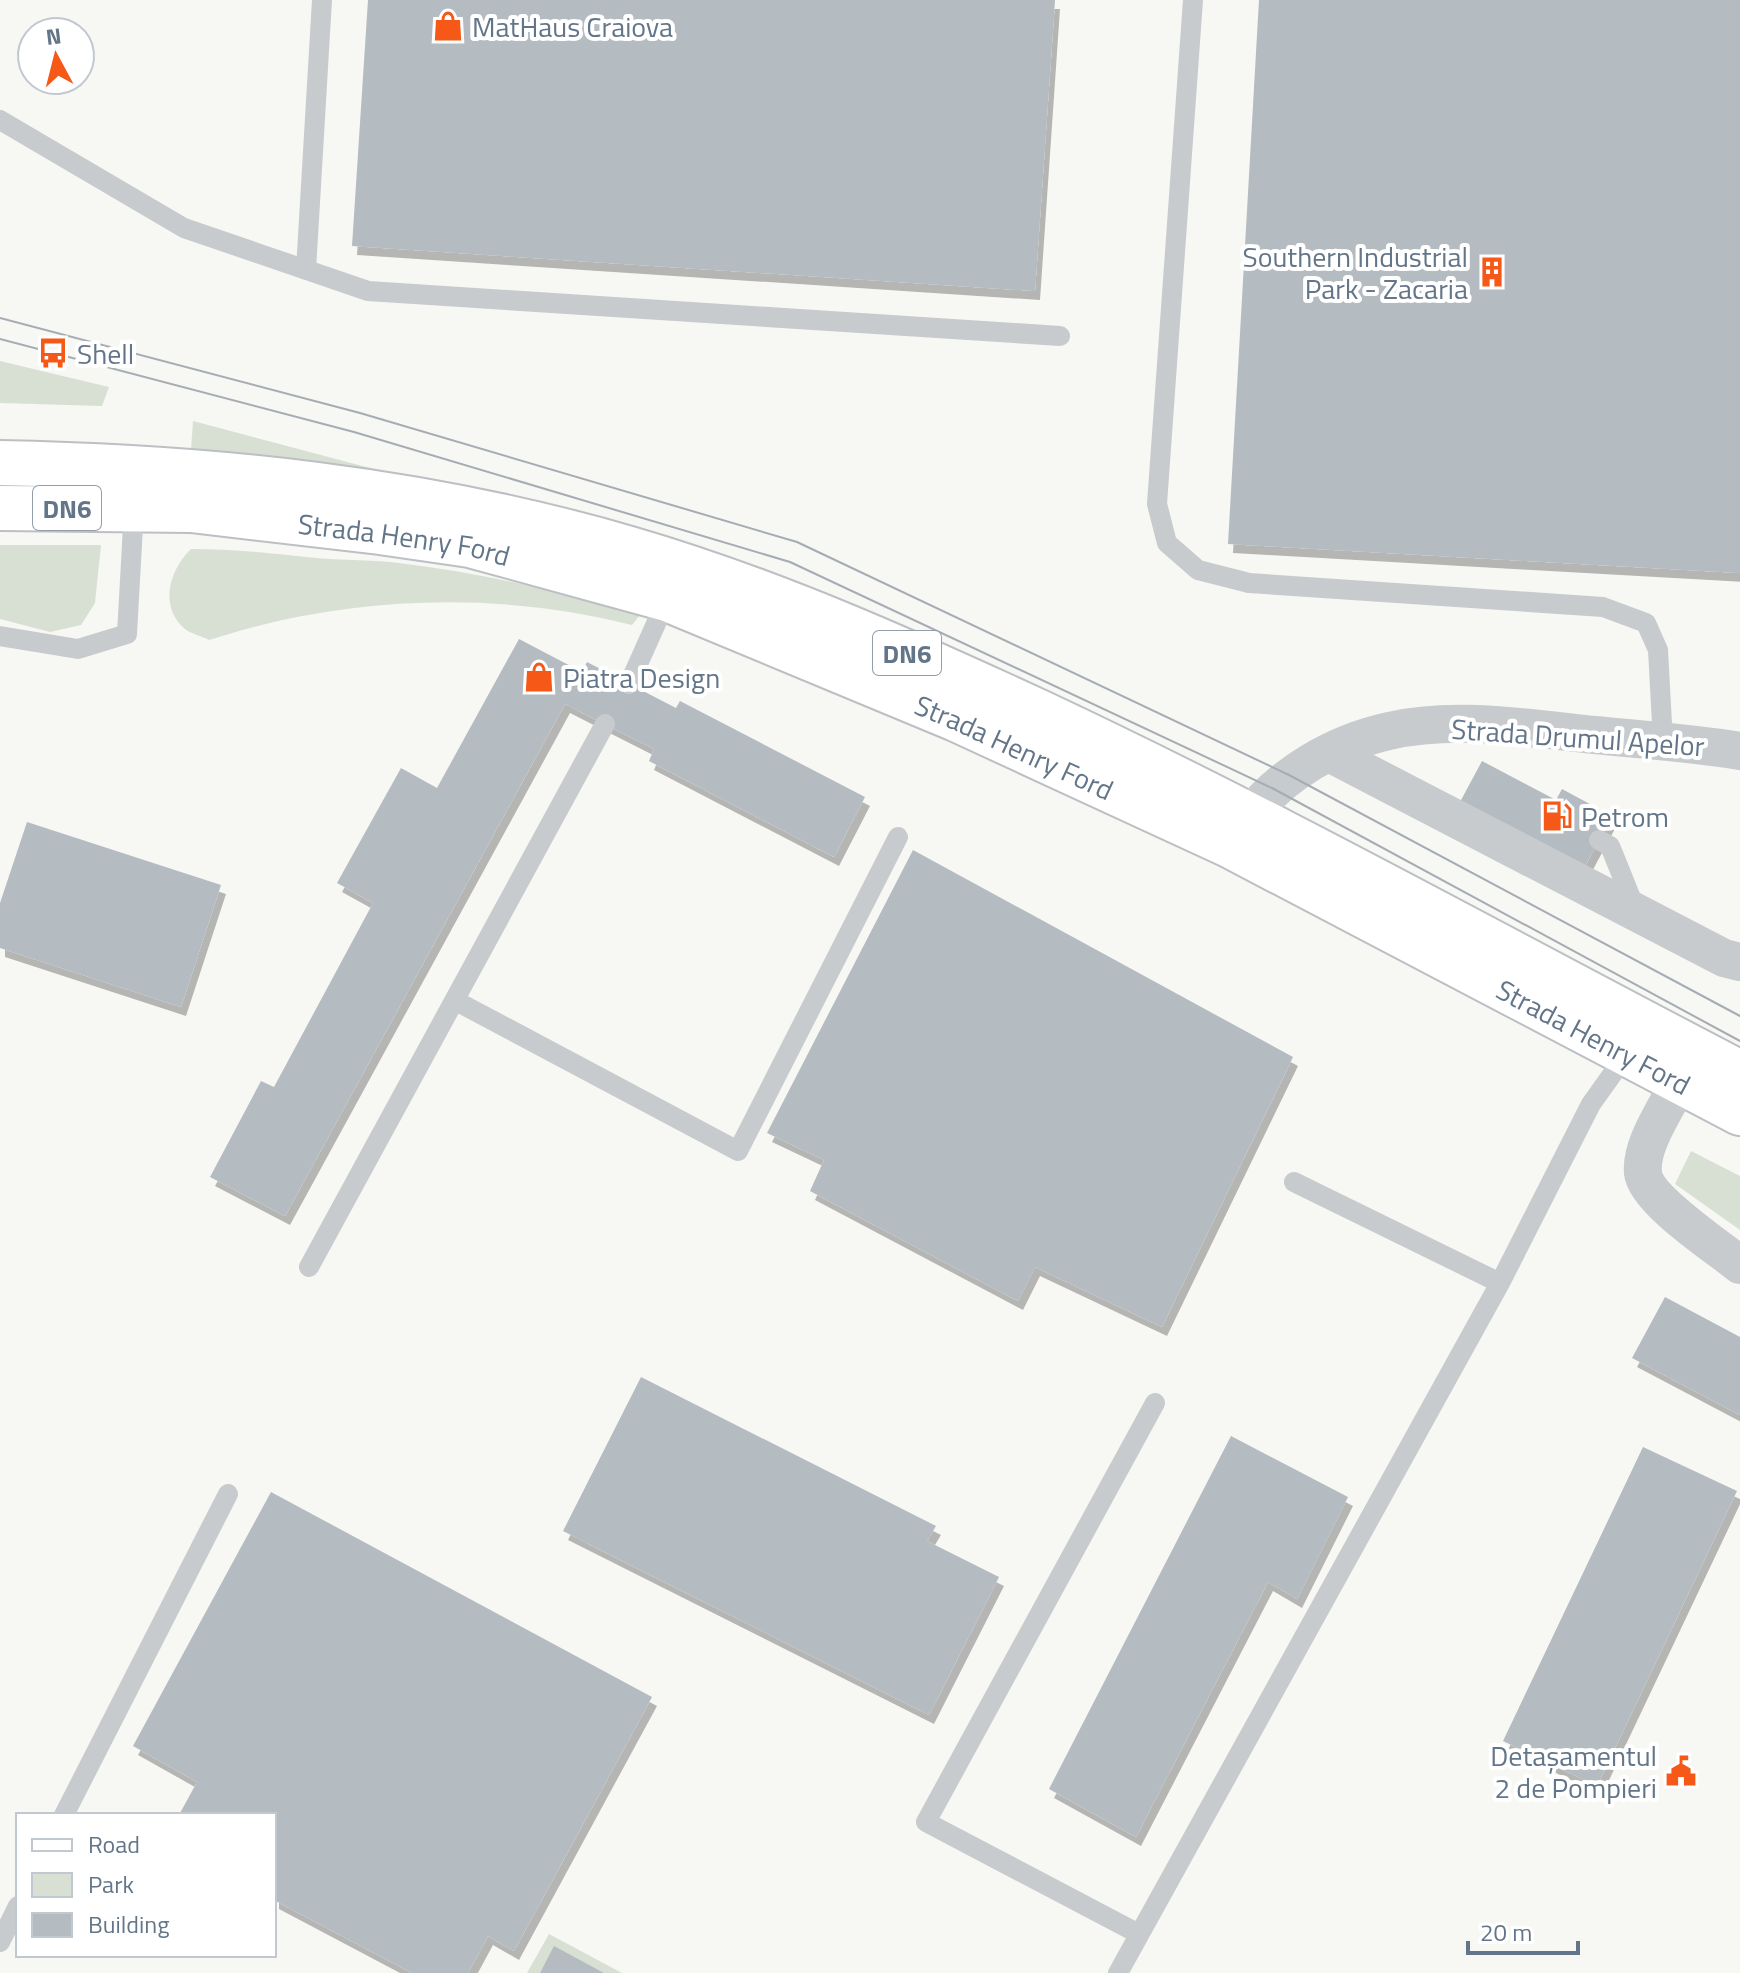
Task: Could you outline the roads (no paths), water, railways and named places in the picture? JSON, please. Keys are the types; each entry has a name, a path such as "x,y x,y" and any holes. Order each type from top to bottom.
{"main road":[{"name":"Strada Henry Ford","path":"0,463 140,467 299,483 482,512 633,550 871,637 979,684 1251,814 1740,1073"},
{"name":"Strada Henry Ford","path":"0,508 134,508 244,515 470,545 667,599 956,719 1229,845 1740,1113"}],"street":[{"name":"Strada Drumul Apelor","path":"1251,814 1272,788 1329,753 1388,731 1453,725 1526,728 1740,751"},
{"path":"1329,753 1524,847 1636,912 1724,958 1740,962"},
{"path":"1679,1082 1648,1146 1643,1174 1652,1194 1740,1265"}],"lane":[{"path":"306,270 322,0"},
{"path":"1193,0 1157,504 1167,543 1198,570 1249,583 1603,607 1646,623 1658,650 1663,742"},
{"path":"0,120 184,228 368,291 1060,336"},
{"path":"0,636 78,649 127,634 134,508"},
{"path":"629,684 667,599"},
{"path":"309,1267 605,724"},
{"path":"456,1001 738,1151 898,837"},
{"path":"1599,840 1610,846 1636,912"},
{"path":"1118,1973 1500,1283 1591,1104 1626,1055"},
{"path":"1294,1182 1500,1283"},
{"path":"1139,1934 926,1822 1155,1403"},
{"path":"65,1813 228,1494"},
{"path":"0,1942 16,1910"}],"tram line":[{"path":"0,318 360,413 797,542 1289,775 1740,1016"},
{"path":"0,339 354,432 790,562 1272,788 1740,1041"}],"place":[{"name":"MatHaus Craiova","path":"448,26"},
{"name":"Southern Industrial Park - Zacaria","path":"1492,272"},
{"name":"Shell","path":"53,353"},
{"name":"Piatra Design","path":"539,677"},
{"name":"Petrom","path":"1557,816"},
{"name":"Detașamentul 2 de Pompieri","path":"1681,1771"}]}
